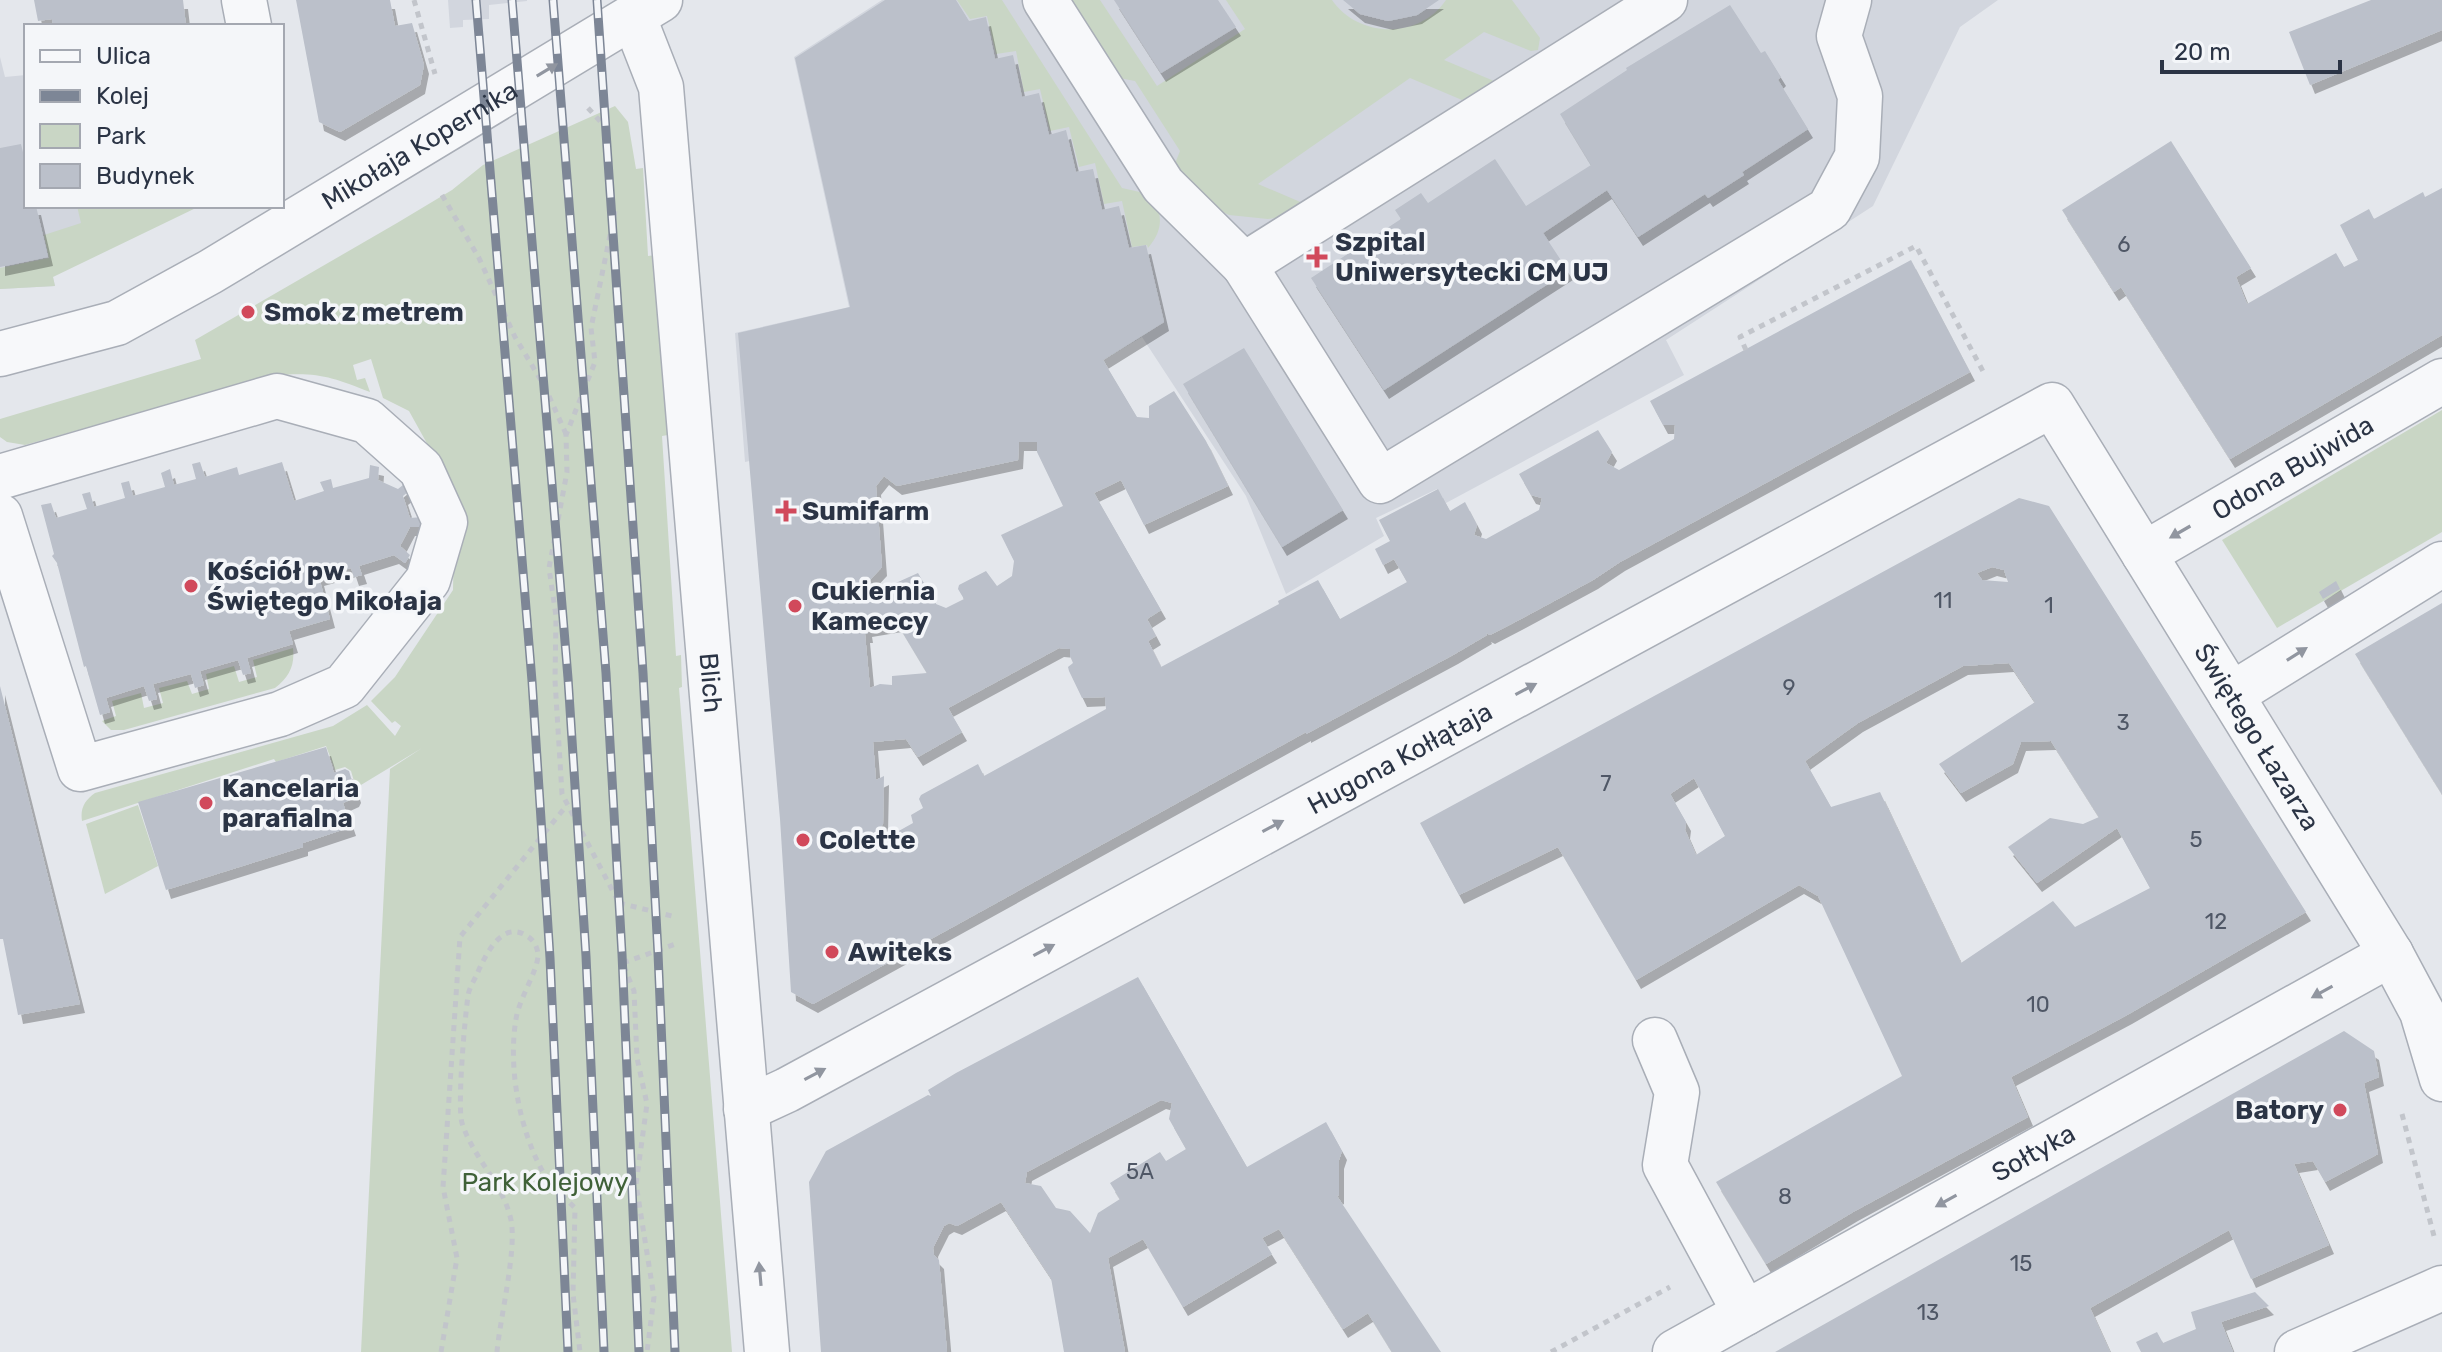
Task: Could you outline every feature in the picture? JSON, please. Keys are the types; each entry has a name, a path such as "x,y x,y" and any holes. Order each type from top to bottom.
{"street":[{"path":"244,0 249,24"},
{"path":"1045,0 1163,185 1244,265 1380,481 1829,209 1857,157 1860,96 1839,36 1849,0"},
{"path":"1244,265 1665,0"},
{"name":"Mikołaja Kopernika","path":"0,354 117,323 210,272 285,214 647,9"},
{"name":"Blich","path":"647,9 661,87 767,1352"},
{"name":"Odona Bujwida","path":"2144,554 2442,381"},
{"path":"0,477 277,396 367,421 421,469 445,522 428,580 344,686 280,714 80,769 0,516"},
{"name":"Hugona Kołłątaja","path":"746,1109 787,1090 2052,405"},
{"name":"Świętego Łazarza","path":"2052,405 2391,954 2432,1010 2442,1079"},
{"path":"2231,695 2442,564"},
{"name":"Sołtyka","path":"1675,1352 2391,954"},
{"path":"1655,1040 1677,1092 1665,1165 1745,1313"},
{"path":"2297,1352 2440,1270"}],"path":[{"path":"414,0 436,75"},
{"path":"588,108 616,138"},
{"path":"437,187 479,258 515,337 545,387 566,435 567,472 549,568 556,616 555,680 562,794 619,903 623,963 634,991 637,1058 647,1104 636,1184 654,1297 647,1352"},
{"path":"566,435 595,362 591,328 617,199"},
{"path":"1746,350 1740,337 1916,246 1985,375"},
{"path":"1845,283 1851,293"},
{"path":"441,1352 457,1258 443,1187 460,937 567,805"},
{"path":"619,903 685,919"},
{"path":"461,1120 468,992 487,952 498,938 510,932 521,932 531,938 538,957 516,1017 513,1053 515,1080 521,1117 543,1172 575,1208 573,1294 580,1352"},
{"path":"623,963 686,940"},
{"path":"456,1001 468,992"},
{"path":"2398,1099 2440,1270"},
{"path":"449,1104 494,1178 512,1222 497,1352"},
{"path":"1551,1352 1716,1261"}],"shaded area":[{"path":"448,0 527,1 489,5 489,19 463,20 463,27 450,28"},
{"name":"Szpital Uniwersytecki CM UJ","path":"882,0 1998,0 1960,27 1873,206 1666,340 1684,375 1446,503 1437,489 1376,518 1384,536 1286,594 1246,496 1142,337 1040,397 745,462 735,333 849,307 794,57"},
{"path":"0,57 5,77 24,75 24,208 157,208 48,257 55,286 0,289"}],"green space":[{"path":"957,0 1002,0 1122,188 1153,195 1160,222 1157,235 1148,248 1147,245 1132,247 1122,201 1104,204 1095,163 1079,167 1069,127 1050,131 1040,89 1024,92 1016,51 996,54 987,16 970,19"},
{"path":"1067,0 1100,0 1157,86 1245,29 1226,0 1332,0 1343,13 1357,22 1389,29 1405,28 1420,22 1446,0 1512,0 1540,38 1538,50 1531,51 1484,32 1444,60 1494,81 1462,100 1410,78 1258,184 1305,204 1281,217 1268,219 1229,215 1214,208 1174,166 1180,151 1135,81 1114,77"},
{"name":"Park Kolejowy","path":"615,106 628,122 636,169 643,168 648,256 656,255 668,435 662,436 676,656 681,655 682,687 679,688 732,1352 361,1352 390,769 422,748 356,788 351,771 345,767 335,770 326,746 276,762 274,759 82,821 82,812 95,793 333,726 367,705 395,736 401,726 395,721 392,723 371,701 395,677 453,590 455,494 409,411 383,398 371,359 353,365 357,380 365,378 370,392 322,376 271,376 25,445 7,442 0,437 0,419 201,359 195,340 452,190 483,165"},
{"path":"77,208 196,208 53,277 55,286 0,289 0,268 49,258 44,235 81,223"},
{"path":"2442,410 2442,532 2277,628 2222,540"},
{"path":"293,648 290,671 275,688 124,730 111,730 102,721 116,716 112,701 141,693 144,708 163,703 159,688 187,681 192,694 209,689 206,674 234,666 239,682 257,677 253,660"},
{"path":"138,805 158,866 105,894 86,824"}],"building":[{"path":"34,0 183,0 186,24 53,24 52,19 38,21"},
{"path":"296,0 390,0 395,26 412,23 424,65 420,85 340,132 319,122"},
{"path":"885,0 956,0 969,21 986,17 995,59 1013,55 1022,97 1039,93 1049,135 1066,130 1076,172 1093,169 1102,210 1119,206 1129,248 1146,245 1164,322 1103,360 1137,417 1149,418 1149,406 1174,391 1206,441 1228,486 1144,525 1121,480 1094,493 1161,610 1147,619 1156,636 1148,641 1161,667 1318,580 1340,619 1407,582 1394,559 1383,565 1375,549 1390,541 1379,520 1438,489 1450,511 1465,502 1477,525 1474,535 1486,539 1539,510 1542,498 1531,495 1519,474 1598,430 1612,452 1606,463 1619,470 1674,439 1675,425 1663,425 1650,401 1911,260 1970,372 1517,621 1490,635 1486,633 1453,655 1306,732 813,1004 791,992 780,819 738,333 850,307 795,58","holes":["1019,442 1037,442 1037,452 1063,506 1001,535 1014,561 1012,576 997,586 986,571 959,585 964,599 946,608 936,604 918,573 878,591 869,581 882,567 876,486 884,476 897,486 1018,460","897,623 927,673 892,676 892,685 880,684 870,688 867,628","1059,648 1070,649 1073,663 1068,667 1082,698 1105,697 1106,709 984,776 978,764 921,795 919,799 923,808 911,815 913,823 888,837 880,828 883,824 884,776 876,780 873,742 906,739 918,757 962,732 948,708"]},
{"path":"1114,0 1218,0 1236,27 1161,73"},
{"path":"1343,0 1439,0 1417,15 1388,21 1360,14"},
{"path":"2371,0 2442,0 2442,30 2310,85 2289,32"},
{"path":"1730,5 1761,53 1765,51 1781,77 1778,80 1808,129 1708,198 1705,194 1638,237 1607,190 1543,233 1568,271 1384,390 1311,278 1401,219 1395,210 1421,193 1428,203 1495,159 1526,206 1591,165 1560,114 1626,68"},
{"path":"2171,141 2251,268 2236,277 2247,304 2336,253 2344,267 2358,260 2340,225 2369,209 2374,219 2423,192 2425,197 2442,188 2442,335 2230,459 2121,287 2114,292 2062,210"},
{"path":"21,144 24,157 24,208 36,208 48,257 0,267 0,148"},
{"path":"1244,348 1343,510 1282,547 1183,384"},
{"name":"Kościół pw. Świętego Mikołaja","path":"200,462 205,477 237,467 239,475 282,462 294,501 324,491 320,482 331,479 333,488 369,478 370,465 379,467 378,480 398,489 408,481 413,488 403,496 410,518 423,517 423,527 410,527 400,546 410,555 405,563 394,555 359,566 362,575 354,577 351,568 319,577 330,619 289,631 293,644 247,658 251,673 243,675 238,660 200,671 204,685 195,688 191,674 153,684 157,699 149,701 144,686 106,698 110,712 100,715 57,563 52,556 41,505 51,503 56,518 87,509 82,494 90,492 94,507 125,498 121,483 129,481 133,496 165,487 161,473 170,469 174,485 196,479 192,464"},
{"path":"2019,498 2049,506 2306,912 2127,1015 2011,1077 2028,1117 1853,1212 1766,1264 1716,1182 1902,1076 1818,896 1799,885 1636,980 1558,847 1459,895 1420,823","holes":["1992,567 2004,570 2008,582 1982,580 1977,573","2009,663 2035,702 1939,764 1961,793 2013,764 2021,742 2051,741 2099,817 2083,824 2050,818 2008,847 2037,883 2117,828 2150,888 2075,927 2053,901 1961,963 1880,792 1831,807 1805,761 1858,723 1963,666","1694,778 1725,836 1696,855 1685,830 1686,822 1670,794"]},
{"path":"2336,581 2340,589 2323,599 2319,592"},
{"path":"2442,603 2442,794 2355,654"},
{"path":"0,686 80,1004 18,1015 3,939 0,939"},
{"path":"326,747 334,773 345,769 349,771 356,794 343,803 351,827 303,843 303,847 166,890 138,802"},
{"path":"1138,977 1247,1167 1326,1122 1342,1151 1337,1196 1441,1352 1392,1352 1368,1313 1343,1329 1279,1229 1262,1238 1272,1254 1183,1307 1143,1239 1108,1258 1125,1352 1064,1352 1051,1278 1001,1202 957,1226 949,1223 944,1226 933,1248 939,1260 947,1352 821,1352 809,1182 826,1151 931,1096 928,1090","holes":["1161,1100 1172,1103 1169,1119 1186,1149 1166,1161 1160,1152 1110,1183 1120,1199 1098,1213 1090,1233 1070,1211 1056,1208 1041,1186 1025,1183 1027,1172"]},
{"path":"2344,1031 2374,1051 2379,1077 2364,1083 2378,1154 2325,1182 2313,1161 2294,1164 2329,1245 2251,1279 2229,1230 2090,1308 2110,1352 1775,1352"},
{"path":"2255,1292 2269,1306 2221,1322 2233,1352 2141,1352 2136,1342 2157,1332 2163,1343 2196,1329 2191,1312"}],"railway":[{"path":"476,0 532,681 550,958 568,1352"},
{"path":"512,0 568,678 586,956 604,1352"},
{"path":"553,0 606,673 639,1352"},
{"path":"597,0 643,673 675,1352"}],"place":[{"name":"Szpital Uniwersytecki CM UJ","path":"1317,257"},
{"name":"Smok z metrem","path":"248,312"},
{"name":"Sumifarm","path":"786,511"},
{"name":"Kościół pw. Świętego Mikołaja","path":"191,586"},
{"name":"Cukiernia Kameccy","path":"795,606"},
{"name":"Kancelaria parafialna","path":"206,803"},
{"name":"Colette","path":"803,840"},
{"name":"Awiteks","path":"832,952"},
{"name":"Batory","path":"2340,1110"}]}
